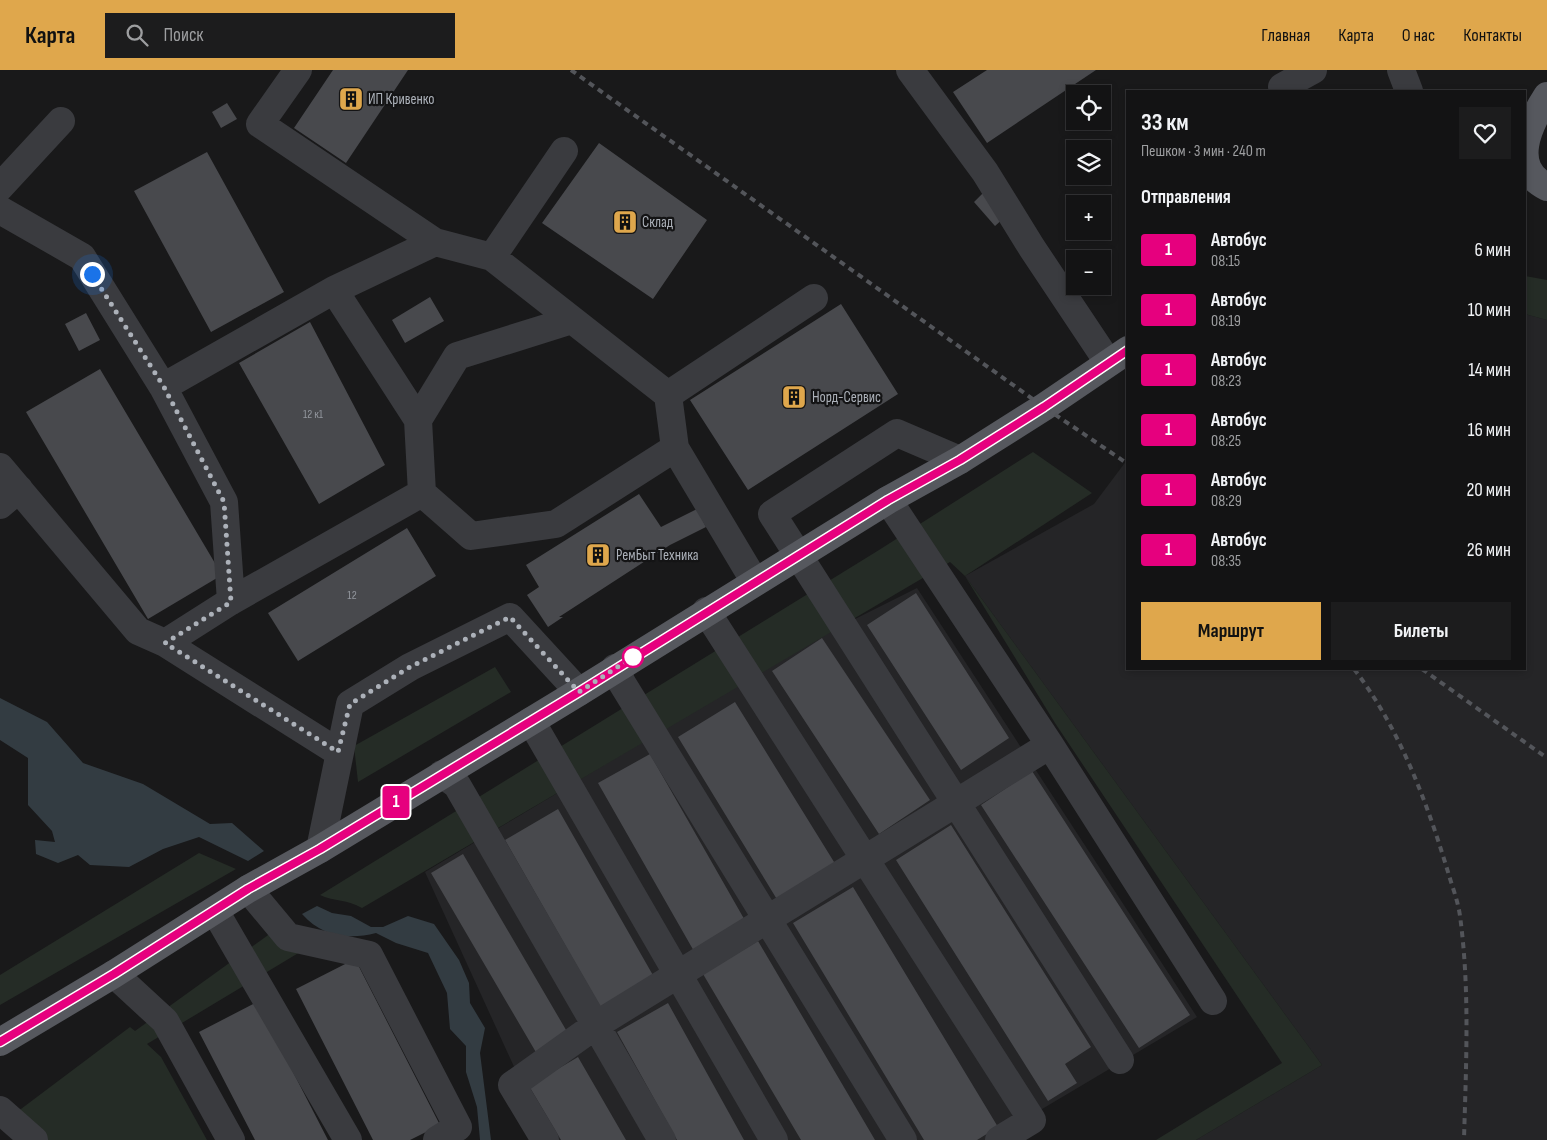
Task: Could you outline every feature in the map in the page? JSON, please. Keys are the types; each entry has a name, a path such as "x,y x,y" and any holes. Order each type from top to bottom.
{"main road":[{"path":"1526,97 1547,85"},
{"path":"1526,136 1547,96"},
{"path":"1526,165 1538,183 1547,188"},
{"path":"1526,198 1547,198"},
{"path":"0,1042 114,974 248,889 320,849 579,692 706,611 799,557 888,500 960,460 1044,407 1118,356"}],"lane":[{"path":"298,70 260,124 435,242 492,258 668,396 675,448 755,582"},
{"path":"910,70 985,172 1032,248 1118,356"},
{"path":"1280,83 1313,70"},
{"path":"1401,70 1409,90"},
{"path":"0,188 61,122"},
{"path":"492,258 564,150"},
{"path":"0,210 82,258 164,387 224,502 231,602"},
{"path":"164,387 334,290 435,242"},
{"path":"334,290 418,420 422,493 471,536 556,524 675,448"},
{"path":"668,396 814,298"},
{"path":"418,420 457,356 572,320"},
{"path":"960,460 897,433 772,514 955,804 1120,1060"},
{"path":"0,468 10,497 138,631 165,643 338,752"},
{"path":"165,643 231,602 422,493"},
{"path":"888,500 1050,745 1213,1001"},
{"path":"706,611 1032,1120 999,1140"},
{"path":"320,849 338,752 350,704 410,667 510,617 579,692"},
{"path":"615,668 622,683 903,1140"},
{"path":"530,721 774,1140"},
{"path":"545,1140 512,1085 596,1025 1050,745"},
{"path":"442,774 457,785 662,1140"},
{"path":"248,889 288,937 369,955 458,1127 437,1140"},
{"path":"215,911 348,1140"},
{"path":"114,974 165,1021 231,1140"},
{"path":"0,1110 34,1140"}],"shaded area":[{"path":"1526,276 1547,280 1547,320 1526,314"},
{"path":"1526,314 1547,320 1547,1140 1196,1140 1322,1065 965,576 1094,504 1126,461 1126,670 1526,670"},
{"path":"1033,452 1092,493 965,576 950,562 362,908 351,903 320,895 879,550"},
{"path":"965,576 1322,1065 1196,1140 1156,1140 1282,1063 1055,723"},
{"path":"917,588 1197,1017 990,1140 553,1140 526,1093 425,872 815,639"},
{"path":"495,667 511,692 358,782 354,746"},
{"path":"0,698 47,722 83,763 143,784 210,824 232,823 264,851 248,861 199,837 163,849 129,867 90,865 78,855 58,863 36,854 35,840 55,842 52,831 28,805 28,758 0,740"},
{"path":"199,853 236,869 0,1005 0,975"},
{"path":"317,906 332,913 351,916 371,927 383,927 408,916 434,924 459,960 469,983 470,1003 485,1028 480,1053 491,1140 480,1140 477,1107 466,1072 466,1046 450,1029 447,993 428,953 396,943 376,933 346,936 327,932 318,928 302,914"},
{"path":"282,925 315,943 147,1044 161,1057 207,1140 14,1140 5,1121 130,1027 135,1031"}],"building":[{"name":"ИП Кривенко","path":"333,70 408,70 346,163 294,128"},
{"path":"987,70 1096,70 1074,85 1066,85 1066,90 987,143 953,92"},
{"path":"227,103 237,119 221,128 212,112"},
{"name":"Склад","path":"599,143 707,220 653,299 542,223"},
{"path":"207,152 284,292 211,332 134,191"},
{"path":"984,192 1005,217 995,226 974,202"},
{"path":"430,297 444,321 405,343 392,320"},
{"name":"Норд-Сервис","path":"841,304 898,394 748,490 690,400"},
{"path":"86,313 100,340 79,351 65,324"},
{"path":"310,322 385,465 319,504 239,363"},
{"path":"100,369 222,575 148,619 26,412"},
{"name":"РемБыт Техника","path":"639,494 661,527 697,509 706,527 670,545 559,617 563,617 548,627 527,595 539,587 526,565"},
{"path":"407,528 436,576 298,661 268,613"},
{"path":"916,593 1009,738 961,770 867,625"},
{"path":"822,638 930,800 879,834 772,671"},
{"path":"735,702 839,870 781,906 678,737"},
{"path":"650,754 747,924 695,953 598,783"},
{"path":"1032,771 1190,1015 1139,1048 981,805"},
{"path":"558,809 654,977 601,1008 505,840"},
{"path":"951,825 1091,1047 1065,1064 1077,1083 1048,1101 896,860"},
{"path":"463,854 569,1035 537,1054 431,873"},
{"path":"853,887 998,1127 977,1140 924,1140 793,923"},
{"path":"758,941 875,1140 801,1140 703,974"},
{"path":"355,959 440,1125 410,1140 373,1140 296,989"},
{"path":"257,1002 328,1140 255,1140 199,1032"},
{"path":"668,1003 744,1140 677,1140 617,1032"},
{"path":"578,1057 626,1140 561,1140 529,1086"}],"railway":[{"path":"571,70 1044,407 1126,463"},
{"path":"1355,670 1385,715 1410,766 1431,819 1458,905 1463,944 1466,1000 1464,1140"},
{"path":"1423,670 1547,758"}],"bus line":[{"name":"1","path":"0,1042 114,974 248,889 320,849 579,692 706,611 799,557 888,500 960,460 1044,407 1126,351"}],"place":[{"name":"ИП Кривенко","path":"351,99"},
{"name":"Склад","path":"625,222"},
{"name":"Норд-Сервис","path":"794,397"},
{"name":"РемБыт Техника","path":"598,555"}],"route":[{"path":"92,274 164,387 224,502 231,602 165,643 338,752 350,704 410,667 510,617 579,692 633,657"}]}
